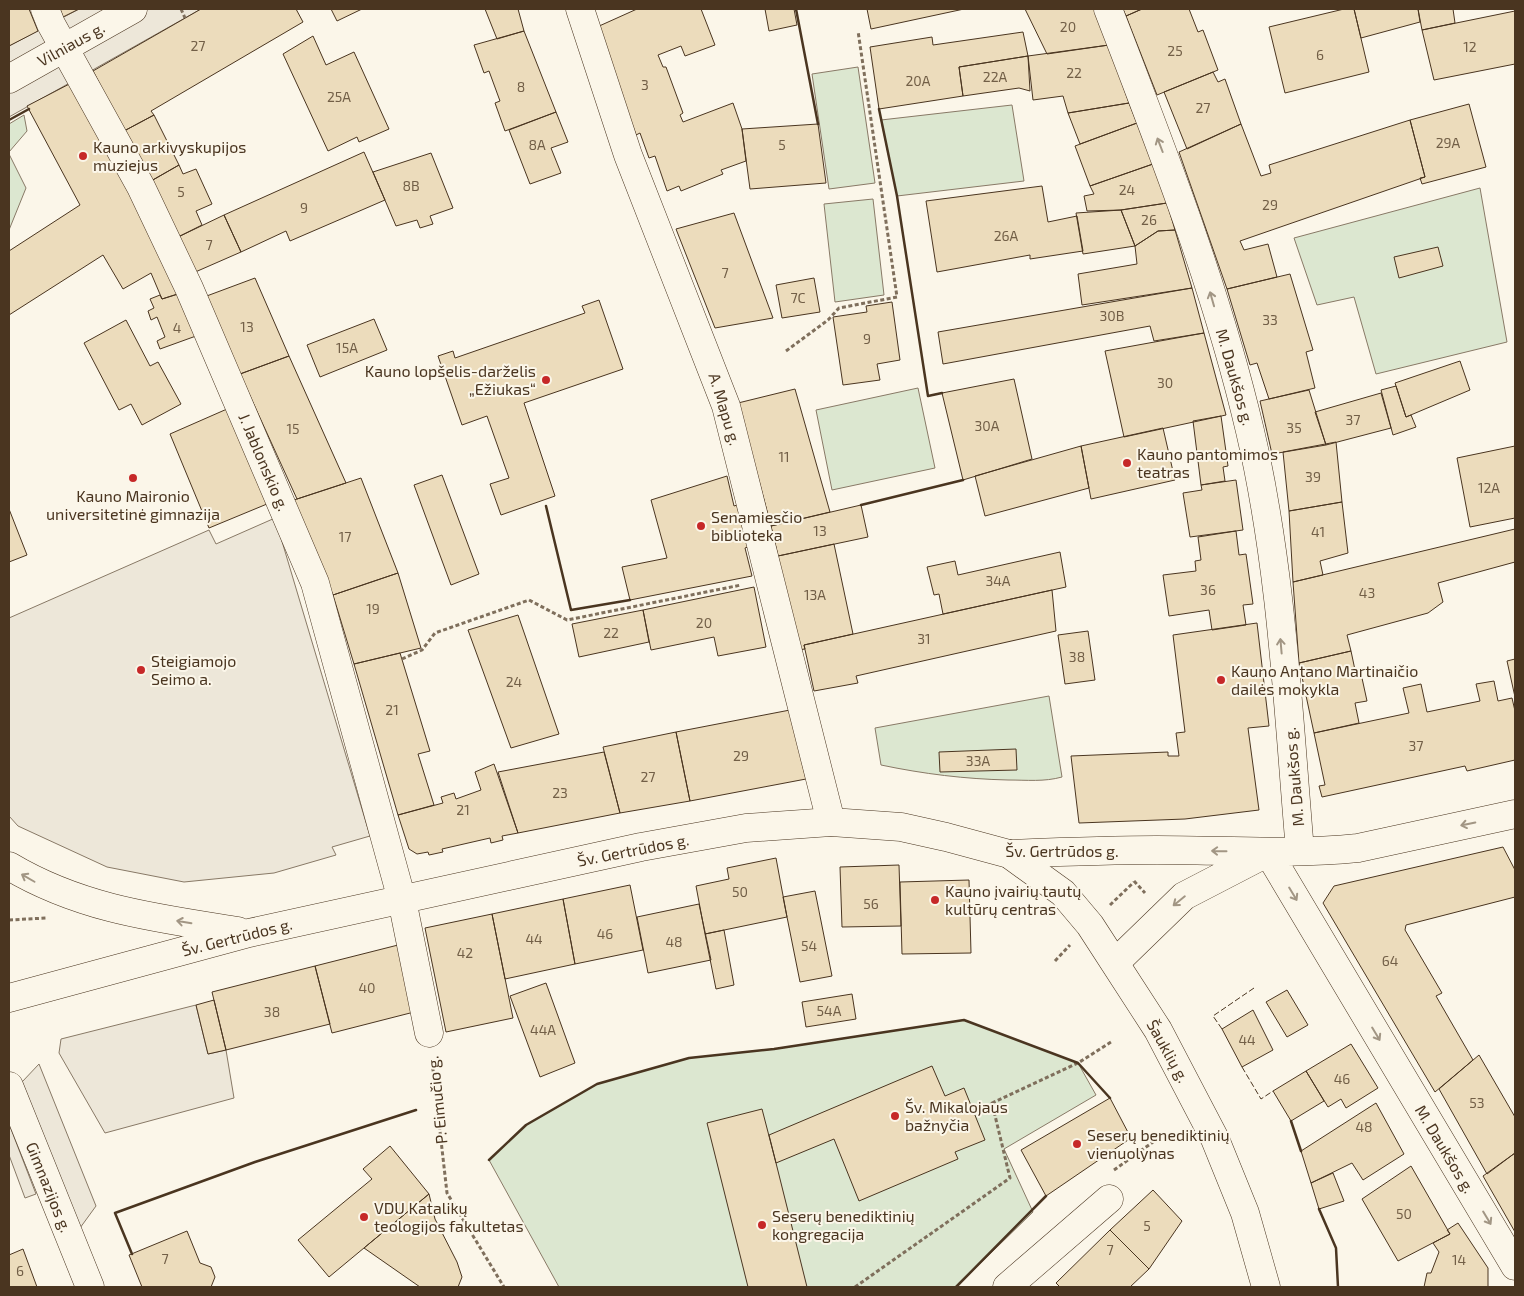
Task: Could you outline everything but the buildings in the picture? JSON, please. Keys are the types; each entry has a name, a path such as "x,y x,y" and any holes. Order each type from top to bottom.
{"street":[{"name":"J. Jablonskio g.","path":"45,9 64,48 141,187 189,288 314,583 402,900"},
{"name":"Vilniaus g.","path":"9,79 133,9"},
{"name":"A. Mapu g.","path":"580,9 628,154 726,406 831,822"},
{"name":"M. Daukšos g.","path":"1108,9 1202,262 1250,431 1272,544 1300,851"},
{"name":"Šv. Gertrūdos g.","path":"9,998 249,933 641,848 746,828 831,822 902,828 1009,854 1134,850 1268,852 1358,848 1515,814"},
{"name":"M. Daukšos g.","path":"1268,852 1515,1266"},
{"name":"Šv. Gertrūdos g.","path":"1116,962 1184,896 1268,852"},
{"name":"Šauklių g.","path":"1009,854 1063,893 1090,924 1158,1030 1215,1139 1245,1213 1266,1287"},
{"path":"9,866 35,882 88,903 155,918 249,933"},
{"name":"P. Eimučio g.","path":"402,900 429,1033"},
{"name":"Gimnazijos g.","path":"9,1086 90,1287"},
{"path":"1007,1287 1109,1199"}],"path":[{"path":"181,9 186,18"},
{"path":"786,351 828,320 839,308 897,297 858,30"},
{"path":"402,659 422,650 435,633 529,600 567,620 771,579"},
{"path":"1134,850 1134,882 1166,912"},
{"name":"P. Eimučio g.","path":"429,1033 447,1193 504,1287"},
{"path":"855,1287 1010,1178 992,1103 1078,1063 1111,1042"},
{"path":"1109,1199 1108,1174 1160,1137"}],"green space":[{"path":"858,67 875,183 829,189 812,74"},
{"path":"1012,105 1024,181 897,196 881,120"},
{"path":"24,115 27,131 9,152 9,124"},
{"path":"9,154 26,188 9,230"},
{"path":"1480,188 1507,342 1376,374 1354,297 1317,305 1294,238"},
{"path":"873,199 884,295 835,302 824,204"},
{"path":"918,388 935,468 832,490 816,410"},
{"path":"1049,696 1062,777 1049,780 976,779 881,765 875,728"},
{"path":"964,1020 1078,1063 1096,1095 1004,1149 1033,1212 956,1287 559,1287 489,1160 526,1125 597,1084 689,1058 774,1049"}],"shaded area":[{"path":"79,9 201,9 9,117 9,46"},
{"name":"Steigiamojo Seimo a.","path":"275,518 370,836 332,847 336,855 274,873 184,882 107,867 18,826 9,816 9,618 209,530 216,544"},
{"path":"196,1005 208,1054 226,1050 234,1098 105,1133 59,1053 61,1039"},
{"path":"39,1064 96,1206 80,1228 22,1082"},
{"path":"9,1124 36,1194 25,1198 9,1155"}],"fence":[{"path":"1222,1029 1213,1016 1254,988"},
{"path":"1242,1067 1261,1099 1273,1091"}],"wall":[{"path":"796,9 818,124"},
{"path":"9,120 29,109"},
{"path":"879,109 897,196 928,396 942,393"},
{"path":"861,505 963,480"},
{"path":"546,506 571,610 630,600"},
{"path":"489,1160 526,1125 597,1084 689,1058 774,1049 964,1020 1078,1063 1110,1098"},
{"path":"132,1254 115,1213 255,1162 416,1110"},
{"path":"1291,1121 1301,1151"},
{"path":"956,1287 1046,1196"},
{"path":"1319,1209 1336,1248 1338,1287"}],"place":[{"name":"Kauno arkivyskupijos muziejus","path":"83,156"},
{"name":"Kauno lopšelis-darželis „Ežiukas“","path":"546,380"},
{"name":"Kauno pantomimos teatras","path":"1127,463"},
{"name":"Kauno Maironio universitetinė gimnazija","path":"133,478"},
{"name":"Senamiesčio biblioteka","path":"701,526"},
{"name":"Steigiamojo Seimo a.","path":"141,670"},
{"name":"Kauno Antano Martinaičio dailės mokykla","path":"1221,680"},
{"name":"Kauno įvairių tautų kultūrų centras","path":"935,900"},
{"name":"Šv. Mikalojaus bažnyčia","path":"895,1116"},
{"name":"Seserų benediktinių vienuolynas","path":"1077,1144"},
{"name":"VDU Katalikų teologijos fakultetas","path":"364,1217"},
{"name":"Seserų benediktinių kongregacija","path":"762,1225"}]}
